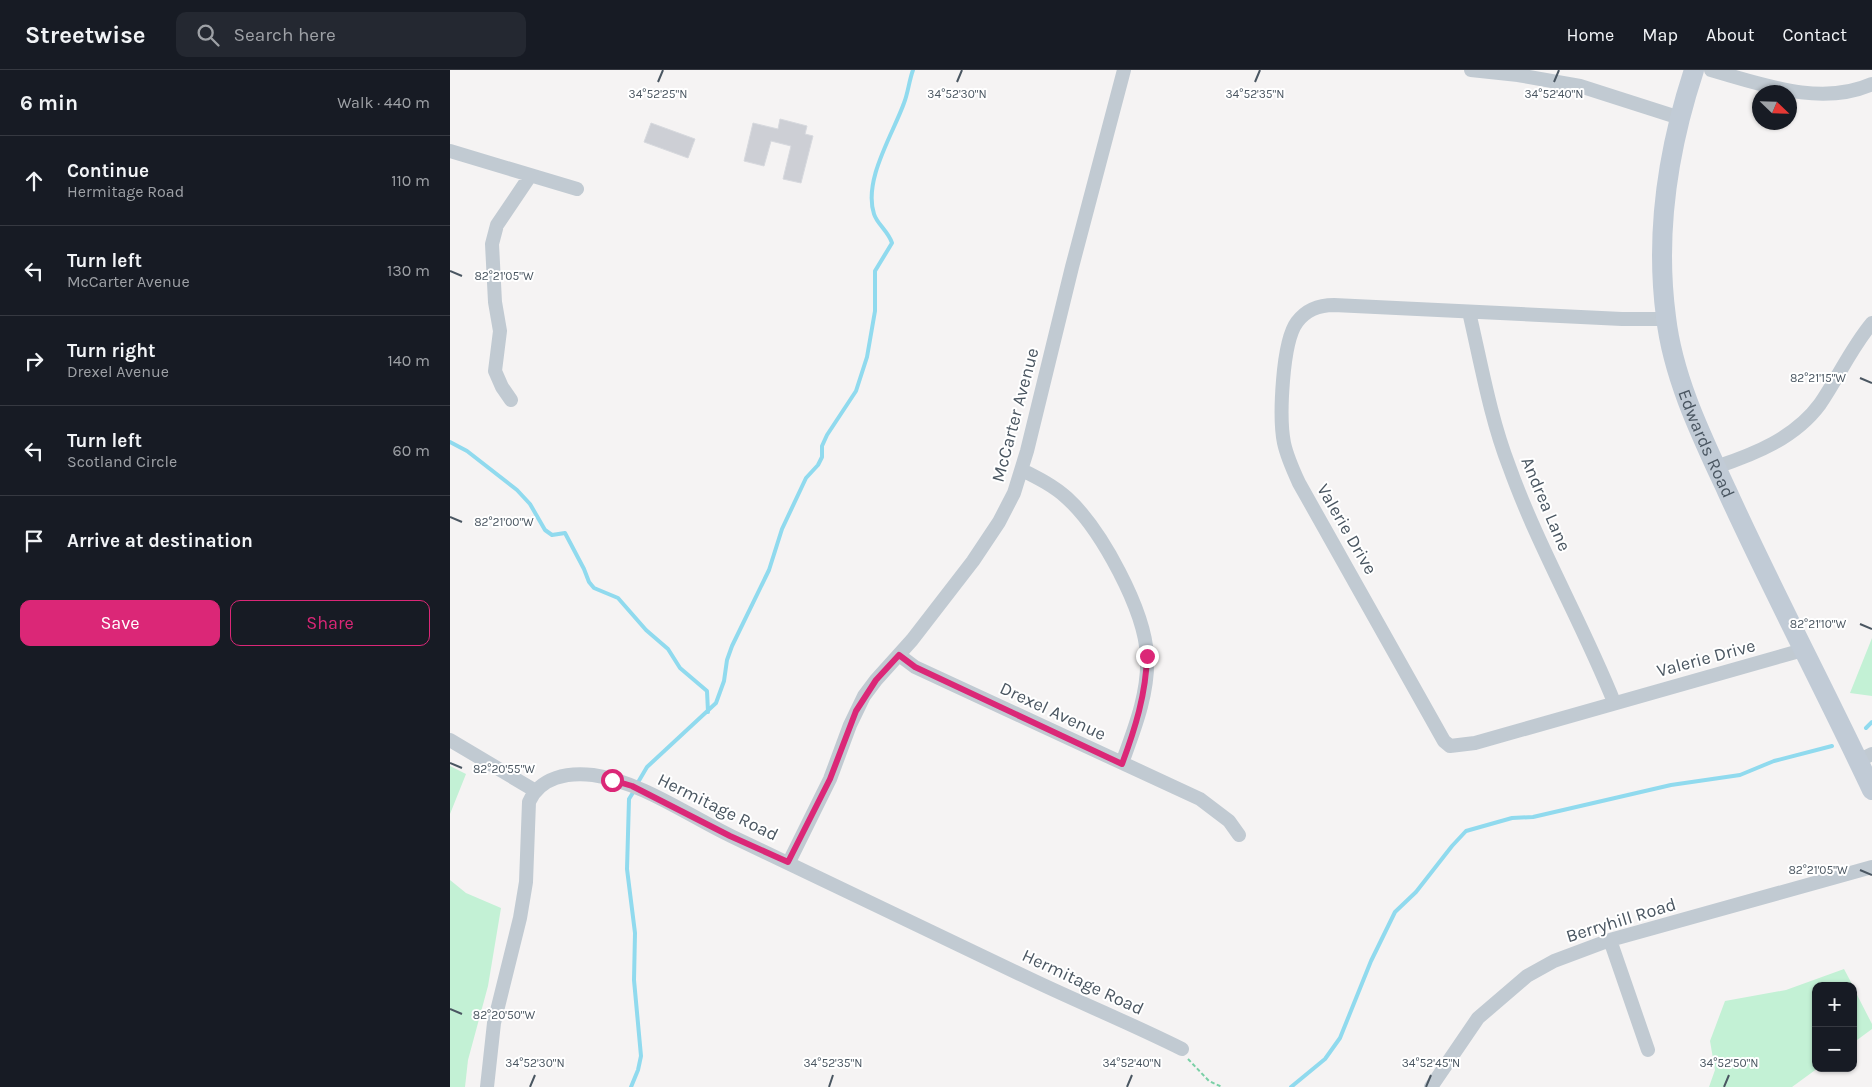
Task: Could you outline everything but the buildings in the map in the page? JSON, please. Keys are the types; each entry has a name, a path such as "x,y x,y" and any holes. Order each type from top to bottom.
{"street":[{"name":"McCarter Avenue","path":"788,862 830,779 856,711 876,680 899,655 973,561 999,522 1014,493 1022,470 1092,186 1124,70"},
{"path":"1471,70 1518,75 1580,86 1680,118"},
{"name":"Edwards Road","path":"1694,70 1680,118 1670,170 1662,230 1666,319 1684,388 1716,466 1803,650 1865,757 1872,790"},
{"path":"1711,70 1756,83 1817,94 1840,93 1872,84"},
{"path":"450,151 577,189"},
{"path":"511,400 502,387 495,371 500,331 495,302 492,244 497,225 530,176"},
{"name":"Valerie Drive","path":"1666,319 1622,319 1334,305 1318,307 1306,313 1294,328 1286,357 1281,424 1290,461 1299,483 1444,741 1450,746 1475,743 1614,702 1803,650"},
{"name":"Andrea Lane","path":"1469,312 1497,431 1509,466 1599,664 1614,702"},
{"path":"1716,466 1760,450 1784,437 1801,424 1820,404 1852,351 1872,323"},
{"path":"1022,470 1055,488 1079,510 1120,575 1139,616 1145,638 1147,672 1143,697 1133,734 1122,764"},
{"name":"Drexel Avenue","path":"899,655 915,667 1210,805 1229,821 1239,835"},
{"path":"450,740 534,790 529,802 527,818 526,882 520,918 494,1023 487,1087"},
{"name":"Hermitage Road","path":"534,790 546,782 564,776 581,774 594,775 636,788 730,836 788,862 1000,965 1182,1049"},
{"name":"Berryhill Road","path":"1431,1087 1474,1023 1505,993 1527,976 1554,961 1610,940 1872,867"},
{"path":"1610,940 1648,1050"}],"path":[{"path":"1195,1068 1209,1081 1222,1087"}],"green space":[{"path":"1872,638 1872,696 1850,693"},
{"path":"450,766 466,774 450,814"},
{"path":"450,880 466,893 501,908 488,986 468,1060 465,1087 450,1087"},
{"path":"1844,969 1851,982 1812,982 1813,1072 1792,1087 1709,1087 1715,1070 1710,1041 1725,1001 1786,990"},
{"path":"1857,995 1872,1024 1872,1029 1857,1040"}],"waterway":[{"path":"637,784 647,767 716,703 724,681 727,660 732,646 769,570 782,529 806,478 818,465 822,457 822,446 827,435 856,391 867,357 875,311 875,271 892,243 874,214 872,187 881,157 905,99 913,70"},
{"path":"450,442 467,451 517,490 530,504 545,530 552,535 565,533 589,582 594,588 618,598 646,630 668,649 680,668 707,691 708,712"},
{"path":"1866,728 1872,722"},
{"path":"1291,1087 1325,1059 1340,1038 1371,961 1395,912 1416,892 1466,831 1512,818 1533,817 1671,785 1740,775 1774,761 1832,746"},
{"path":"631,1087 641,1056 634,980 635,933 627,869 629,799 634,791"}],"route":[{"path":"612,780 632,786 730,836 788,862 830,779 850,725 864,696 899,655 915,667 1122,764 1133,734 1143,697 1147,672 1147,656"}]}
